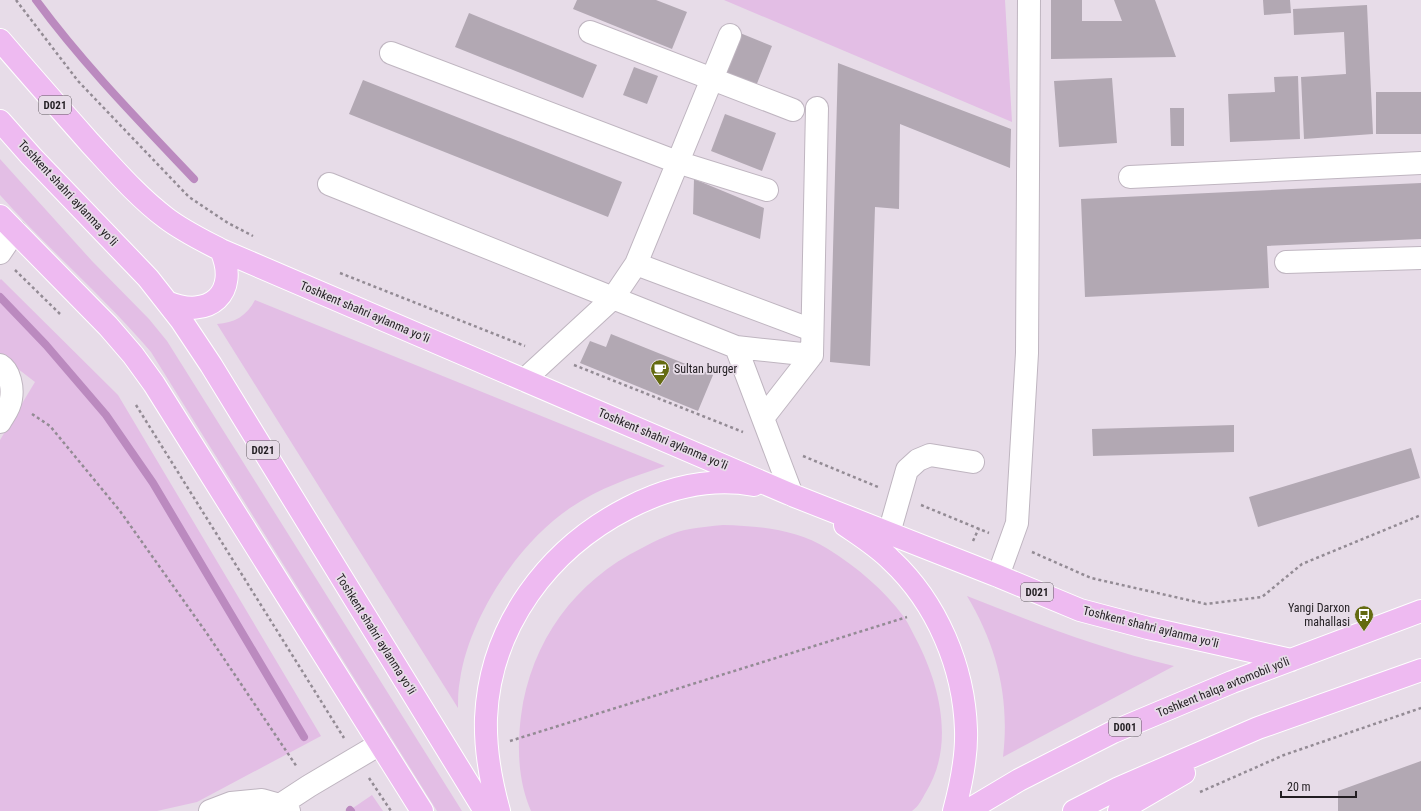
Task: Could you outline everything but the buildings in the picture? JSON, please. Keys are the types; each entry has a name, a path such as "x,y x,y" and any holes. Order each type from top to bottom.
{"highway":[{"name":"Toshkent shahri aylanma yoʻli","path":"0,40 57,107 112,168 137,193 165,218 192,236 221,250 792,494 1080,610 1148,628 1291,660"},
{"name":"Toshkent shahri aylanma yoʻli","path":"0,121 31,156 148,278 181,320 211,365 485,811"},
{"path":"0,216 108,326 133,355 154,384 422,811"},
{"path":"167,302 180,307 194,309 206,306 217,300 224,288 227,275 226,262 221,250"},
{"name":"Toshkent shahri aylanma yoʻli","path":"499,811 488,748 486,719 490,686 494,668 505,636 529,591 551,564 576,541 619,512 659,494 680,487 697,484 732,482 771,488 792,494 860,535 882,551 909,579 931,610 949,648 958,676 964,703 966,731 965,757 954,811"},
{"name":"Toshkent halqa avtomobil yo'li","path":"967,811 1019,780 1113,732 1232,682 1421,611"},
{"path":"1074,811 1120,788 1258,728 1421,670"},
{"path":"1119,811 1258,728"}],"street":[{"path":"998,576 1017,523 1027,353 1029,0"},
{"path":"590,32 793,110"},
{"path":"524,380 613,298 636,264 730,35"},
{"path":"391,53 677,162 767,190"},
{"path":"763,418 812,355 817,108"},
{"path":"1130,177 1421,163"},
{"path":"329,184 736,347 812,355"},
{"path":"6,259 15,231"},
{"path":"1286,262 1421,258"},
{"path":"636,264 812,330"},
{"path":"736,347 792,494"},
{"path":"0,364 8,375 11,387 11,400 7,411 0,422"},
{"path":"889,533 907,470 918,460 930,455 973,462"},
{"path":"210,811 231,803 262,800 285,808 309,786 380,744"}],"path":[{"path":"16,0 78,81 189,197 228,223 255,237"},
{"path":"6,259 60,315"},
{"path":"335,271 773,444 979,528 1091,578 1206,604 1262,597 1302,564 1421,515"},
{"path":"11,400 50,426 120,512 208,635 309,786"},
{"path":"134,401 356,758 391,811"},
{"path":"964,563 979,528"},
{"path":"488,748 931,610"},
{"path":"1197,793 1284,755 1421,708"}],"shaded area":[{"path":"724,0 1005,0 1012,122"},
{"path":"0,159 92,261 149,319 167,341 462,811 437,811 151,352 0,195"},
{"path":"1,279 118,395 321,736 197,802 157,811 0,811 0,440 35,382 0,355"},
{"path":"255,300 665,466 616,484 581,501 551,523 532,541 515,561 499,584 485,608 474,632 465,656 458,690 458,708 217,324 229,322 239,318 252,306"},
{"path":"723,525 750,526 777,530 816,542 860,571 879,588 904,617 925,657 932,676 941,715 942,735 940,755 935,774 917,807 912,811 531,811 523,788 521,776 519,740 521,716 526,689 535,663 546,639 560,616 577,596 596,578 618,562 642,548 659,539 684,530"},
{"path":"967,596 1095,644 1174,666 1003,757 1005,714 999,673 986,634"},
{"path":"372,795 383,811 349,811 350,810"}],"waterway":[{"path":"36,0 92,69 132,114 194,179"},
{"path":"0,297 46,345 106,415 153,483 304,737"}],"place":[{"name":"Sultan burger","path":"660,386"},
{"name":"Yangi Darxon mahallasi","path":"1364,632"}]}
